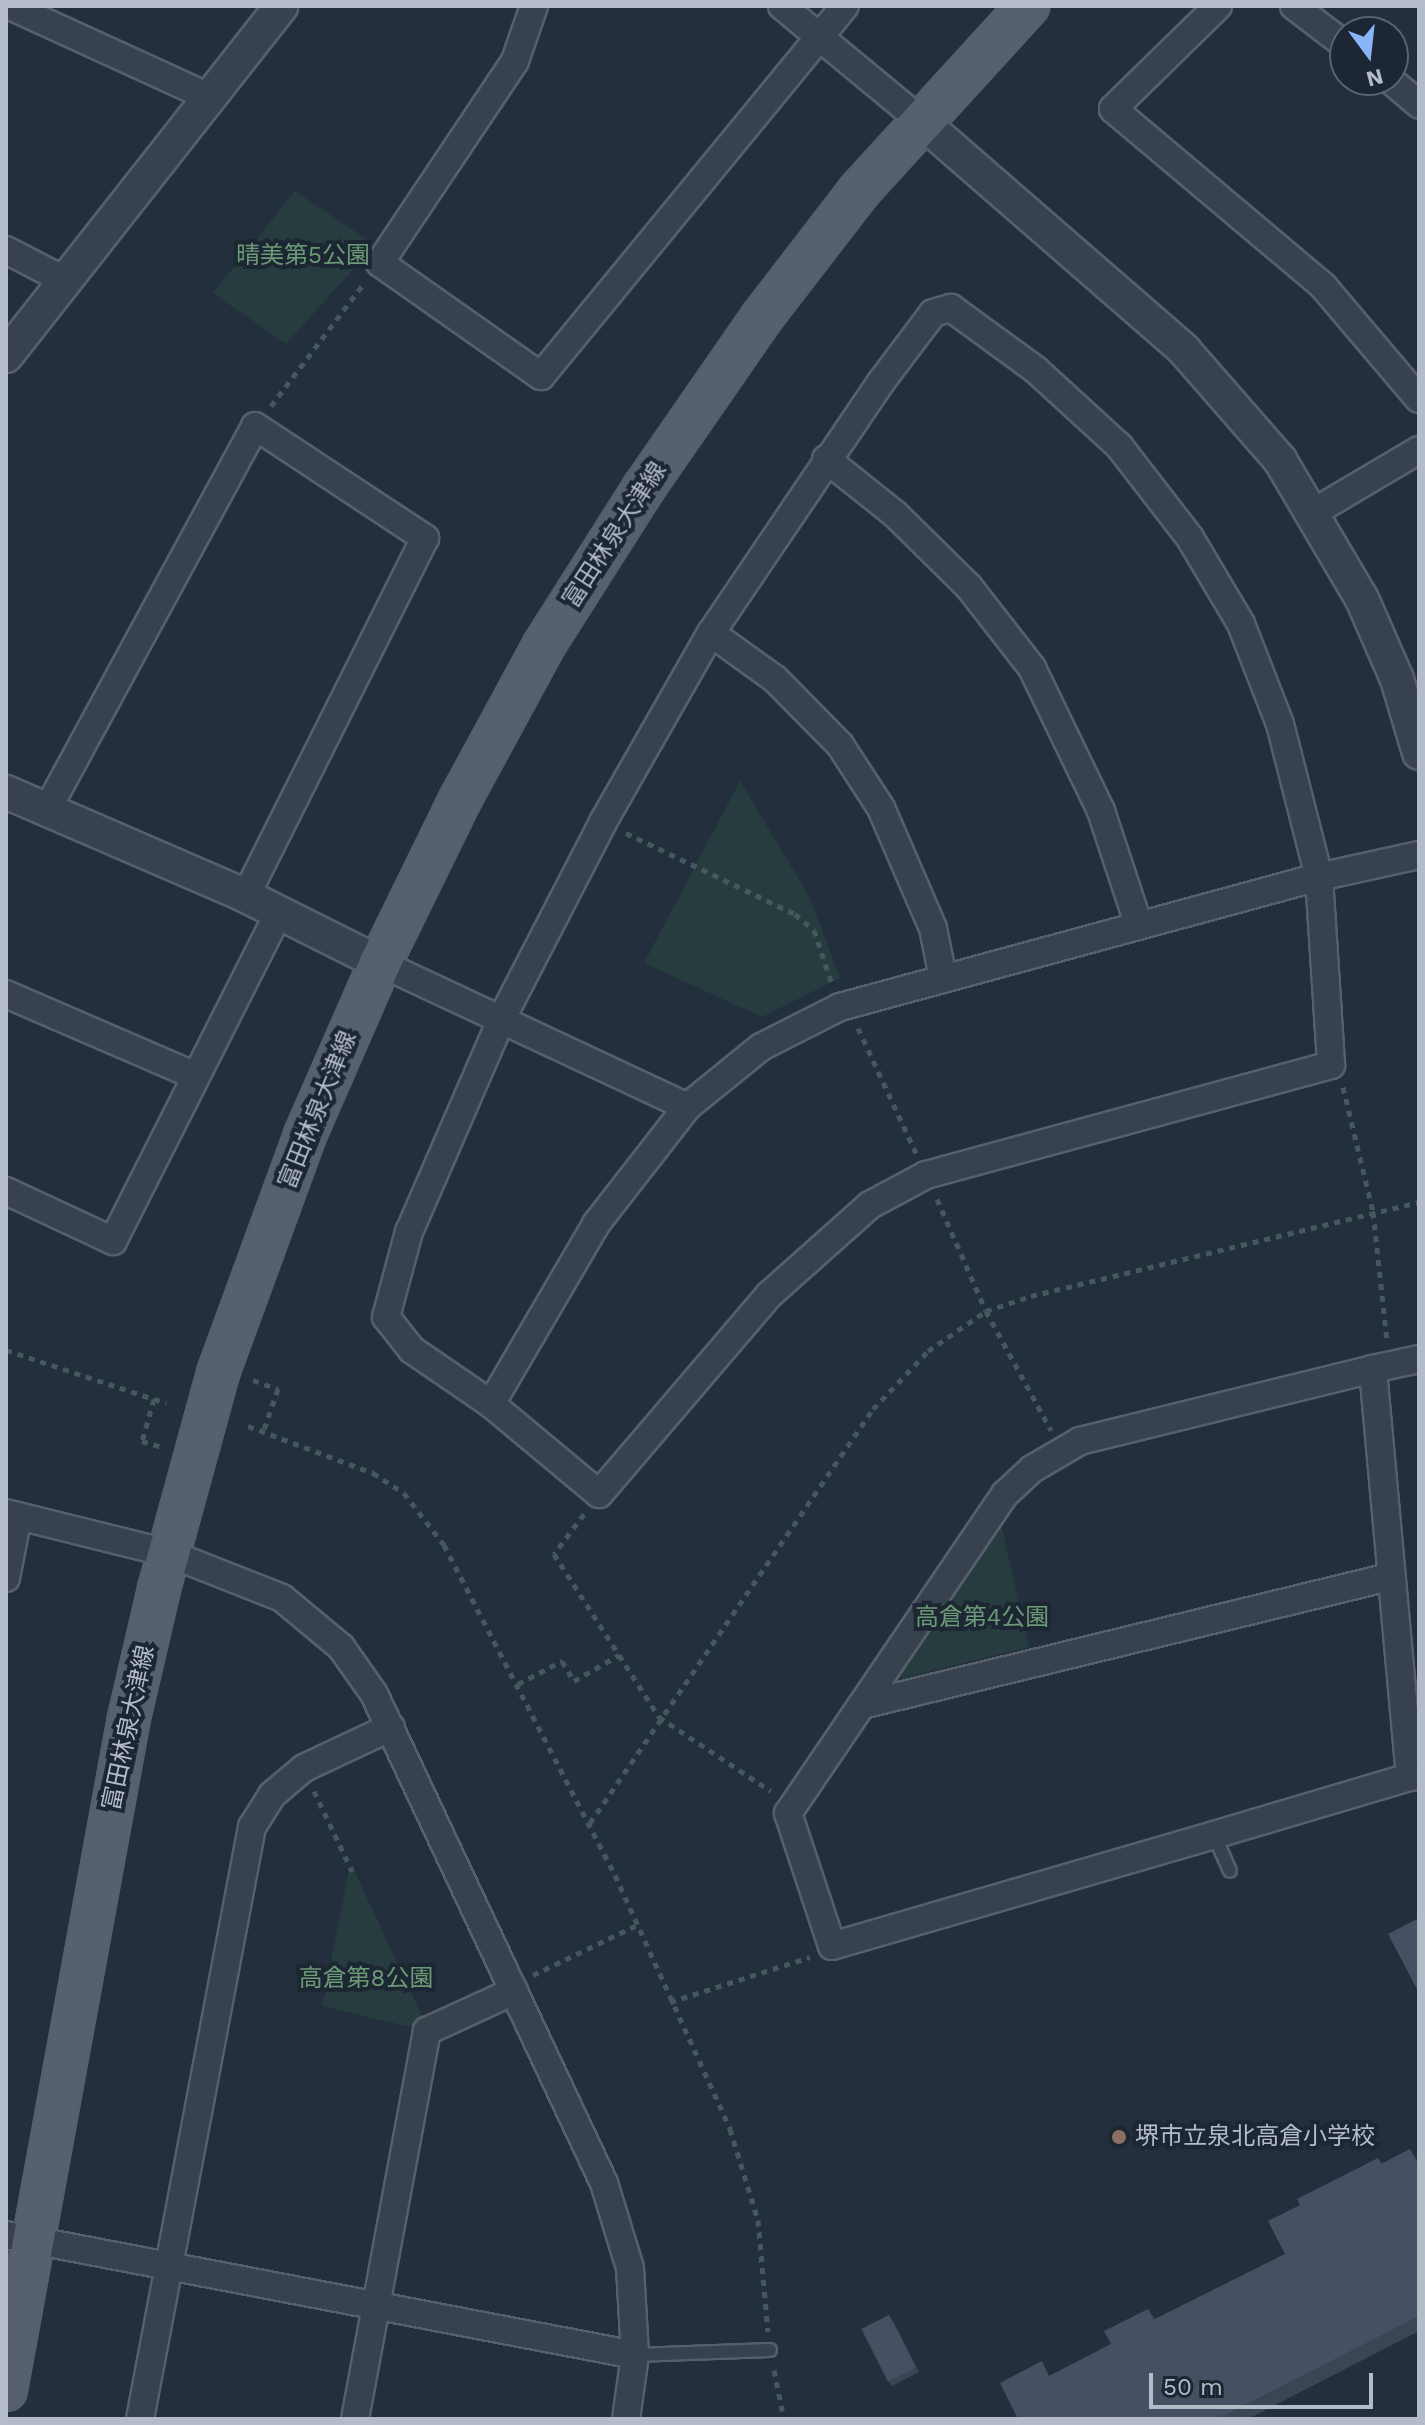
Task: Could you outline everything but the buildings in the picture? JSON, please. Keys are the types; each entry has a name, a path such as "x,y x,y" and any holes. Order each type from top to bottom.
{"main road":[{"name":"富田林泉大津線","path":"6,2390 20,2237 129,1718 168,1553 218,1373 305,1135 380,963 544,645 643,489 762,317 921,121 1028,6"}],"street":[{"path":"10,6 211,98"},
{"path":"6,356 62,279 211,98 281,6"},
{"path":"534,6 515,61 380,263 541,376 819,33 845,6"},
{"path":"782,6 819,33 1184,350 1245,416 1314,512 1397,679 1419,753"},
{"path":"1218,6 1113,109 1323,286 1419,399"},
{"path":"1294,6 1329,33"},
{"path":"6,250 62,279"},
{"path":"951,308 1036,370 1119,446 1190,538 1241,624 1280,724 1319,877 1331,1065 926,1175 870,1205 769,1295 599,1494 491,1404 412,1350 386,1317 409,1232 502,1018 603,822 711,633 826,459 933,313 951,308"},
{"path":"49,806 255,426 425,538 246,896"},
{"path":"1314,512 1419,450"},
{"path":"826,459 895,514 969,587 1032,668 1101,811 1139,926"},
{"path":"711,633 775,679 840,745 881,808 933,928 943,978"},
{"path":"6,792 49,806 246,896 380,963 687,1107"},
{"path":"491,1404 596,1224 687,1107 761,1047 840,1007 1319,877 1419,855"},
{"path":"6,1191 113,1241 193,1075 279,913"},
{"path":"6,994 193,1075"},
{"path":"1381,1367 1389,1577 1414,1776 832,1946 788,1813 1005,1494 1061,1450 1381,1367 1419,1359"},
{"path":"6,1578 12,1514 168,1553 229,1573 314,1620 341,1647 391,1727 604,2183 630,2268 635,2355 626,2419"},
{"path":"862,1705 1389,1577"},
{"path":"140,2419 252,1827 272,1795 304,1768 391,1727"},
{"path":"355,2419 427,2031 513,1988"},
{"path":"20,2237 635,2355"}],"lane":[{"path":"1214,1835 1230,1871"},
{"path":"635,2355 770,2350"}],"path":[{"path":"255,426 380,263"},
{"path":"603,822 795,914 814,930 840,1007"},
{"path":"1331,1065 1340,1077 1373,1212 1381,1367"},
{"path":"590,1824 659,1717 873,1409 928,1351 986,1311 1157,1262 1419,1202"},
{"path":"986,1311 1061,1450"},
{"path":"6,1350 166,1403"},
{"path":"253,1380 278,1389 263,1432"},
{"path":"154,1399 142,1441 162,1447"},
{"path":"248,1426 373,1473 404,1493 444,1545 590,1824 730,2129 758,2220 770,2350 784,2419"},
{"path":"599,1494 554,1554 659,1717 793,1805"},
{"path":"518,1684 562,1661 574,1681 619,1655"},
{"path":"304,1768 352,1871"},
{"path":"513,1988 637,1925"},
{"path":"670,2002 823,1953 832,1946"}],"green space":[{"name":"晴美第5公園","path":"295,191 375,245 286,344 213,293"},
{"path":"740,781 809,896 840,978 762,1017 644,963"},
{"name":"高倉第4公園","path":"1001,1524 1029,1647 903,1678 899,1669"},
{"name":"高倉第8公園","path":"354,1870 422,2016 411,2027 322,2006 349,1872"}],"place":[{"name":"堺市立泉北高倉小学校","path":"1119,2137"}]}
